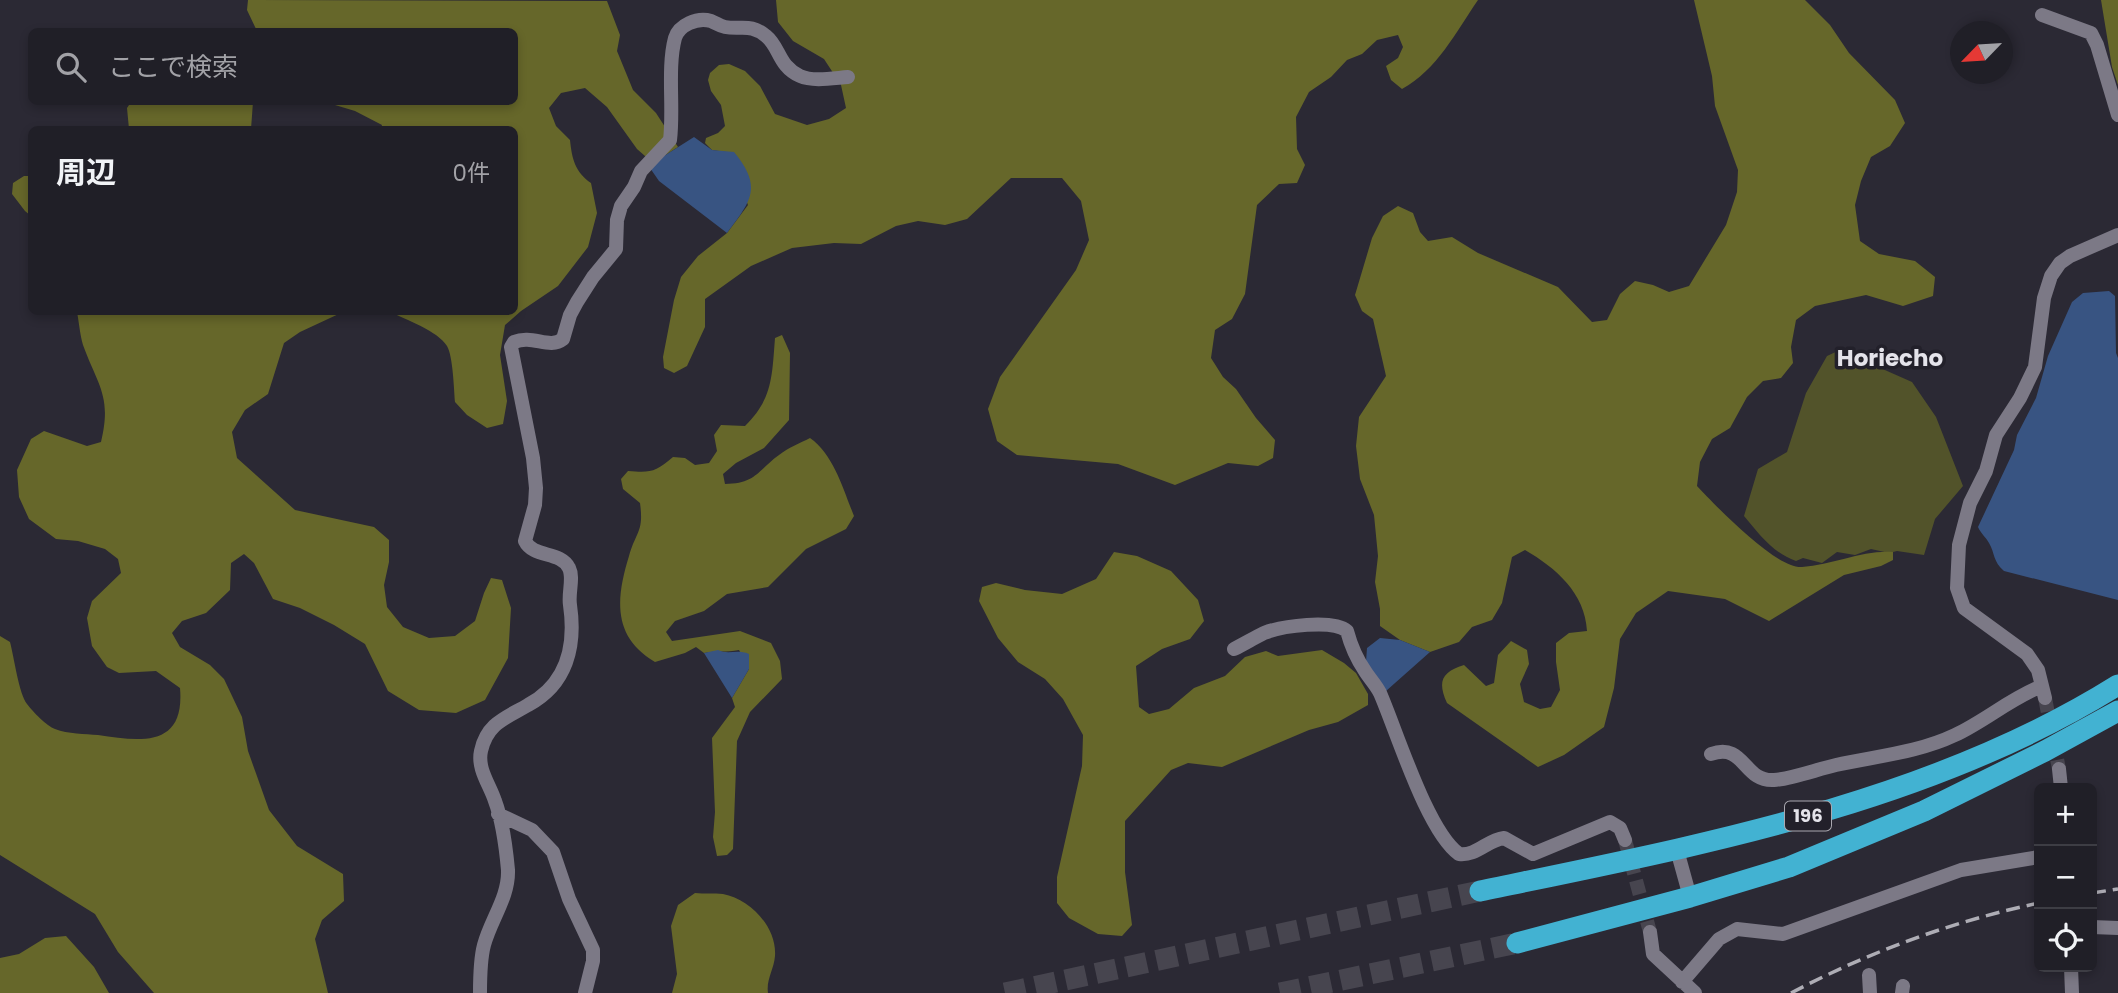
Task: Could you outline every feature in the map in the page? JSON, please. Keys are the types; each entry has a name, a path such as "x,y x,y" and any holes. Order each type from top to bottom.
{"highway":[{"name":"196","path":"1480,891 1677,850 1776,826 1875,796 2035,730 2118,685"},
{"name":"196","path":"1517,943 1690,897 1789,867 1924,811 2045,751 2118,710"}],"street":[{"path":"2042,15 2091,33 2118,115"},
{"path":"480,993 483,947 508,886 506,852 498,814 481,768 481,751 494,724 531,704 552,686 566,667 573,625 568,566 560,559 533,550 525,541 535,505 536,488 533,458 511,347 514,342 526,338 553,344 563,339 577,302 616,249 617,220 621,206 641,171 670,140 673,55 680,29 699,20 709,20 722,27 748,27 772,41 783,63 803,78 848,77"},
{"path":"1711,754 1725,751 1732,753 1758,777 1773,780 1937,743 1980,722 2023,693 2044,692 2038,670 2026,654 1964,608 1957,588 1959,545 1970,503 1986,471 1996,435 2020,398 2035,367 2044,298 2051,276 2060,262 2118,235"},
{"path":"1234,649 1266,632 1280,628 1334,624 1347,631 1354,652 1380,693 1399,745 1433,818 1459,854 1471,853 1492,841 1504,838 1533,854 1611,822 1620,828 1625,840"},
{"path":"2059,769 2060,783"},
{"path":"498,814 532,830 553,852 569,899 593,950 585,993"},
{"path":"1677,850 1690,897"},
{"path":"1682,982 1719,939 1737,929 1783,934 1961,870 2034,857"},
{"path":"2097,927 2118,928"},
{"path":"1650,932 1653,954 1695,993"},
{"path":"2071,972 2072,993"},
{"path":"1869,975 1870,993"}],"green space":[{"path":"1842,349 1858,354 1869,363 1912,382 1936,417 1963,486 1935,519 1924,555 1871,549 1855,555 1837,552 1822,563 1803,558 1796,561 1773,548 1744,516 1758,469 1787,452 1806,393 1827,356"}],"shaded area":[{"path":"248,0 607,1 620,35 617,51 633,90 656,113 678,147 653,163 637,149 607,107 585,88 561,93 549,108 556,126 570,140 578,170 591,183 597,213 588,247 558,286 518,314 518,126 382,126 355,111 335,105 518,105 518,28 256,28 247,10"},
{"path":"776,0 1478,0 1436,61 1426,72 1402,89 1391,80 1386,66 1398,58 1403,47 1398,35 1377,40 1362,54 1347,60 1331,77 1309,92 1296,117 1297,149 1305,165 1297,183 1279,184 1257,205 1245,294 1232,319 1215,330 1211,358 1223,377 1236,389 1275,440 1273,458 1258,466 1228,463 1175,485 1118,464 1017,455 997,441 988,409 1000,377 1076,270 1089,240 1081,201 1062,178 1011,178 967,219 945,225 918,221 896,226 861,244 834,243 792,248 751,266 705,299 705,327 687,366 674,373 664,368 663,357 681,277 698,256 727,233 748,205 726,152 712,150 705,143 706,138 718,133 725,126 721,105 711,91 708,80 710,73 719,65 729,64 745,71 760,86 775,114 807,125 829,119 846,108 841,85 824,59 793,41 778,22"},
{"path":"1694,0 1805,0 1830,25 1849,53 1895,100 1905,123 1890,146 1871,157 1861,181 1855,205 1860,241 1879,254 1915,261 1935,277 1933,296 1903,306 1866,295 1815,306 1796,320 1791,347 1793,363 1781,378 1763,381 1747,397 1730,428 1712,439 1700,462 1697,486 1762,548 1791,565 1814,566 1881,552 1893,552 1893,560 1881,566 1844,575 1769,621 1725,599 1668,591 1636,613 1620,639 1614,688 1604,727 1564,755 1538,767 1447,703 1442,683 1446,674 1464,665 1486,686 1494,683 1498,655 1511,641 1527,650 1529,664 1520,684 1524,702 1540,709 1551,707 1560,690 1556,643 1569,633 1587,631 1581,605 1575,593 1558,574 1525,550 1512,557 1502,603 1492,620 1472,627 1459,642 1430,652 1400,640 1380,626 1375,582 1378,556 1374,515 1360,479 1356,446 1359,417 1386,376 1373,319 1362,311 1355,295 1372,238 1383,216 1398,206 1413,213 1420,232 1428,241 1452,237 1478,253 1558,287 1592,322 1607,320 1620,294 1635,281 1669,292 1689,286 1726,225 1737,192 1738,170 1715,106 1712,76"},
{"path":"2101,0 2118,0 2118,85 2112,67"},
{"path":"129,105 253,105 251,126 129,126"},
{"path":"28,176 28,214 12,194 13,183"},
{"path":"78,315 337,315 300,332 284,343 268,394 245,410 232,432 237,458 295,510 374,527 389,540 389,562 384,585 387,607 403,627 429,638 455,636 475,621 491,578 502,580 511,608 508,658 485,700 456,713 419,710 388,691 365,644 300,608 273,599 254,563 244,554 231,563 230,590 206,613 182,621 172,633 180,647 210,665 224,679 242,717 248,751 269,810 297,846 343,874 344,901 322,920 315,939 328,993 154,993 118,952 95,914 0,855 0,636 10,642 24,699 40,718 55,729 76,734 145,739 168,731 180,707 180,688 156,671 119,673 107,667 92,646 87,618 92,601 121,573 118,559 105,549 78,541 56,539 29,519 19,497 17,470 31,439 44,431 87,446 101,442 104,402 83,345"},
{"path":"397,315 516,315 505,325 500,355 507,401 503,424 487,428 467,415 455,402 452,365 447,346 429,330"},
{"path":"782,335 790,353 789,420 764,448 736,463 723,474 725,484 750,479 783,452 810,438 832,463 854,516 846,529 806,549 768,587 727,594 704,611 675,621 666,632 672,641 740,631 771,643 780,661 782,679 750,712 737,741 733,849 727,855 717,856 713,837 715,812 712,738 735,707 732,698 749,669 739,650 704,653 696,647 655,662 631,641 624,629 620,601 641,513 640,503 623,489 621,479 628,471 652,470 673,457 685,458 695,465 709,463 717,451 714,435 721,425 745,426 761,406 769,386 775,338"},
{"path":"1114,552 1137,556 1171,571 1198,600 1204,621 1190,639 1162,649 1136,666 1139,707 1149,714 1169,709 1194,688 1225,676 1245,657 1266,651 1278,656 1322,650 1356,673 1368,694 1368,705 1338,722 1309,730 1222,767 1188,763 1171,770 1125,821 1125,872 1132,925 1122,936 1098,934 1069,918 1057,903 1057,877 1082,766 1083,735 1063,699 1045,679 1018,662 998,638 979,601 982,587 996,583 1025,590 1062,594 1096,579"},
{"path":"695,893 733,897 752,908 767,925 772,935 775,956 768,993 672,993 677,974 671,926 678,905"},
{"path":"66,936 94,967 109,993 0,993 0,958 19,954 45,938"}],"water":[{"path":"694,137 712,150 734,152 749,175 751,185 747,203 727,233 659,181 650,168 653,163"},
{"path":"2109,291 2115,296 2118,358 2118,600 2004,571 1978,527 2014,450 2017,435 2036,398 2048,356 2072,302 2083,293"},
{"path":"1380,638 1400,640 1430,652 1386,691 1366,662 1367,648"},
{"path":"718,650 749,654 749,669 732,698 704,653"}],"tunnel":[{"path":"2045,698 2059,769"},
{"path":"1625,840 1650,932"},
{"path":"1005,993 1480,891"},
{"path":"1280,993 1517,943"}],"railway":[{"path":"2097,892 2118,889"},
{"path":"1791,993 1912,939 2034,904"}],"district":[{"name":"Horiecho","path":"1890,358"}]}
